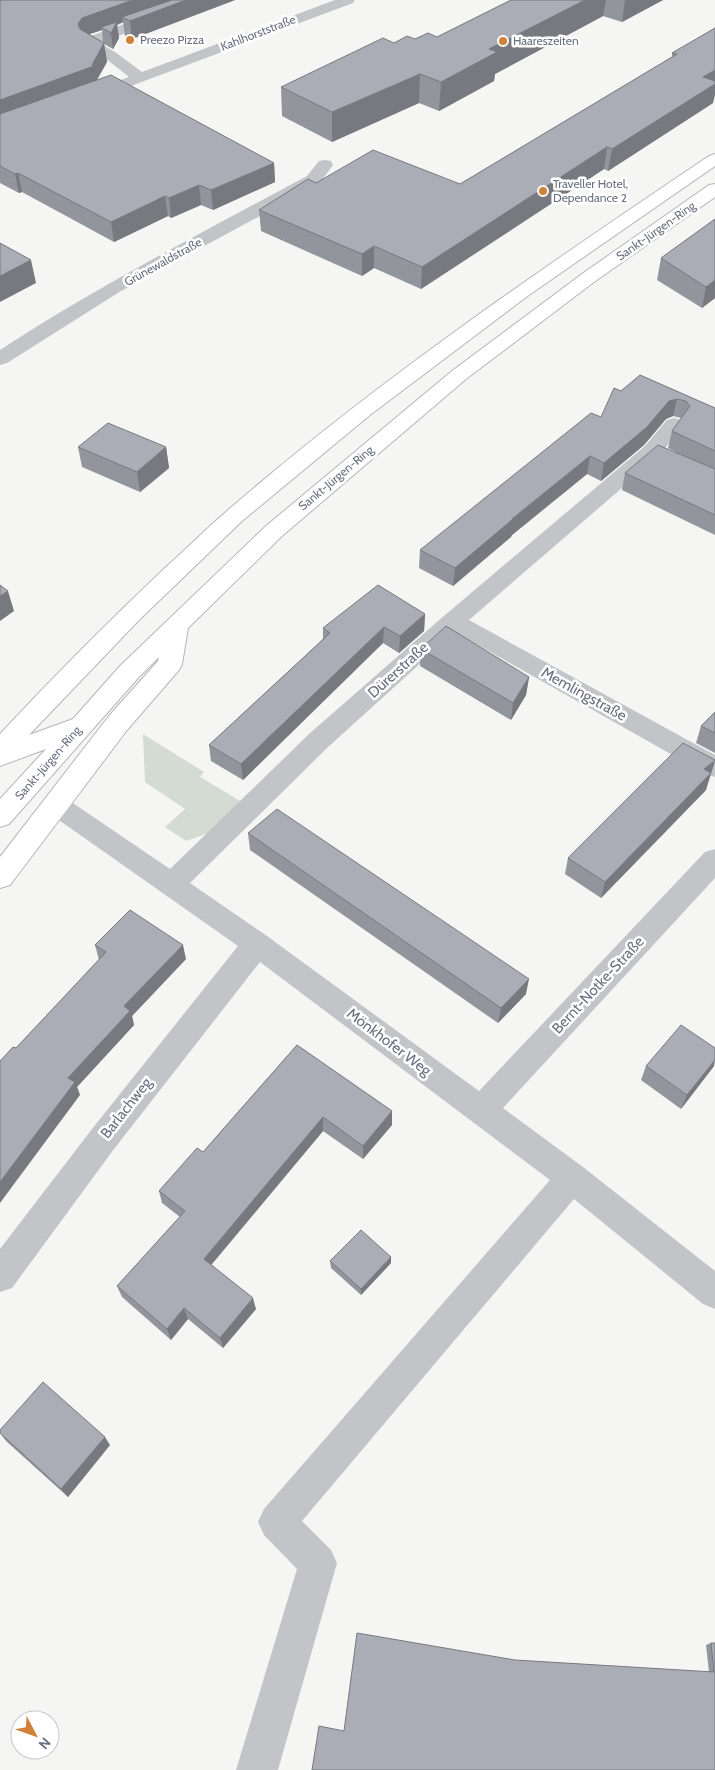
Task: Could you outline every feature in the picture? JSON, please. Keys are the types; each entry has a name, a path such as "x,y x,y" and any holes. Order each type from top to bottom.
{"main road":[{"name":"Sankt-Jürgen-Ring","path":"0,750 47,699 131,614 234,516 363,411 514,297 556,266 715,159"},
{"name":"Sankt-Jürgen-Ring","path":"0,817 81,725 177,624 274,531 459,375 588,278 715,189"},
{"path":"0,877 118,723 170,664 177,624"},
{"path":"0,756 81,725"}],"street":[{"name":"Kahlhorststraße","path":"78,101 348,0"},
{"path":"140,78 110,55 89,44 90,41 174,11"},
{"name":"Grünewaldstraße","path":"0,359 38,333 120,285 313,180 325,165"},
{"name":"Dürerstraße","path":"172,884 318,741 453,621 661,455 674,424"},
{"name":"Memlingstraße","path":"453,621 715,767"},
{"name":"Mönkhofer Weg","path":"55,804 257,944 572,1178 715,1292"},
{"name":"Bernt-Notke-Straße","path":"480,1110 715,860"},
{"name":"Barlachweg","path":"0,1276 109,1131 257,944"},
{"path":"257,1770 318,1563 277,1522 572,1178"}],"shaded area":[{"path":"143,734 204,772 200,777 242,802 209,833 186,841 165,827 185,809 145,782"}],"building":[{"path":"0,0 133,0 82,18 78,24 80,29 104,43 92,65 94,66 0,100"},
{"path":"172,0 186,0 130,21 122,17"},
{"path":"511,0 585,0 489,49 497,52 441,82 420,74 332,112 281,87 383,38 394,43 407,36 415,39 428,33 437,37"},
{"path":"117,22 111,33 101,27"},
{"path":"715,28 715,70 703,77 715,81 715,84 612,149 607,147 422,267 374,246 362,254 259,210 308,179 316,183 373,150 460,184 677,54 672,53"},
{"path":"111,75 274,163 211,190 199,185 169,198 165,196 111,222 18,173 15,174 0,166 0,114"},
{"path":"715,219 715,280 706,287 661,258"},
{"path":"0,243 31,260 0,276"},
{"path":"640,375 715,408 715,451 672,431 690,406 686,401 677,399 669,401 647,427 604,463 590,456 455,568 420,550 591,413 601,417 614,388 621,391"},
{"path":"108,423 166,447 137,472 78,447"},
{"path":"658,445 715,469 715,515 625,473"},
{"path":"0,585 8,591 0,596"},
{"path":"378,585 425,614 400,636 384,627 241,764 209,745 330,633 323,628"},
{"path":"446,626 529,677 513,703 421,649"},
{"path":"715,712 715,733 701,726"},
{"path":"683,743 715,760 704,769 711,773 605,882 568,858"},
{"path":"277,809 529,979 501,1008 248,833"},
{"path":"130,910 183,945 124,1006 130,1011 68,1078 75,1082 0,1182 0,1061 13,1047 16,1048 106,952 95,945"},
{"path":"681,1025 715,1048 715,1060 687,1095 646,1066"},
{"path":"297,1045 392,1111 363,1146 323,1117 204,1259 253,1298 220,1338 184,1308 167,1329 117,1286 185,1211 159,1191 197,1148 203,1152"},
{"path":"361,1230 391,1257 361,1289 330,1261"},
{"path":"43,1382 105,1437 61,1489 0,1433 0,1430"},
{"path":"357,1633 515,1660 714,1672 711,1643 715,1643 715,1770 312,1770 319,1726 344,1731"}],"place":[{"name":"Preezo Pizza","path":"130,40"},
{"name":"Haareszeiten","path":"503,41"},
{"name":"Traveller Hotel, Dependance 2","path":"543,191"}]}
